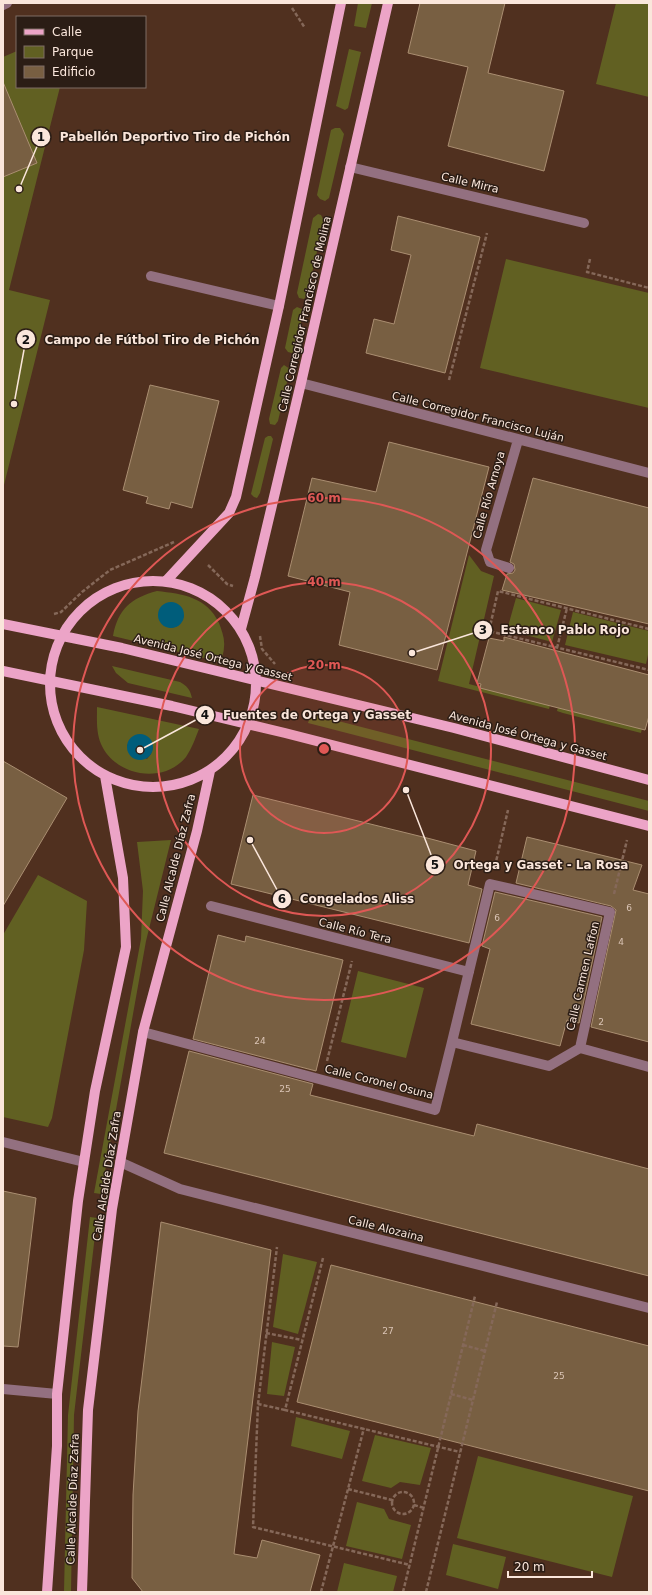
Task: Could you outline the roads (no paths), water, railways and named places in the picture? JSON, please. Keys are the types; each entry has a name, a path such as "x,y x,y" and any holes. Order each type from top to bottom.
{"main road":[{"path":"166,581 229,513 236,497 342,3"},
{"name":"Calle Corregidor Francisco de Molina","path":"241,629 255,577 301,384 388,3"},
{"path":"166,581 195,589 221,606 241,629 252,652 256,680 256,703 249,724 232,753 210,771 185,783 158,788 130,785 105,776 81,759 64,736 52,709 50,680 53,656 62,636 82,608 107,591 135,582 166,581"},
{"name":"Avenida José Ortega y Gasset","path":"3,624 122,648 256,680 454,728 649,780"},
{"path":"3,671 172,706 249,724 649,826"},
{"name":"Calle Alcalde Díaz Zafra","path":"82,1592 88,1410 112,1209 142,1032 197,831 210,771"},
{"name":"Calle Alcalde Díaz Zafra","path":"47,1592 57,1446 56,1394 78,1201 95,1091 126,947 123,878 105,776"}],"street":[{"path":"3,5 7,3"},
{"name":"Calle Mirra","path":"350,167 584,223"},
{"path":"151,276 278,306"},
{"name":"Calle Corregidor Francisco Luján","path":"301,384 649,473"},
{"name":"Calle Río Arnoya","path":"509,568 490,562 486,550 518,440"},
{"name":"Calle Carmen Laffon","path":"469,972 490,884 610,912 580,1048"},
{"name":"Calle Río Tera","path":"211,906 469,972"},
{"path":"469,972 452,1042 550,1066 580,1048 649,1067"},
{"name":"Calle Coronel Osuna","path":"142,1032 435,1110 452,1042"},
{"path":"3,1142 84,1162"},
{"name":"Calle Alozaina","path":"120,1162 180,1189 649,1308"},
{"path":"3,1389 56,1394"}],"water":[{"path":"171,602 180,606 184,615 180,624 171,628 162,624 158,615 162,606"},
{"path":"140,734 149,738 153,747 149,756 140,760 131,756 127,747 131,738"}],"place":[{"name":"Pabellón Deportivo Tiro de Pichón","path":"19,189"},
{"name":"Campo de Fútbol Tiro de Pichón","path":"14,404"},
{"name":"Estanco Pablo Rojo","path":"412,653"},
{"name":"Fuentes de Ortega y Gasset","path":"140,750"},
{"name":"Ortega y Gasset - La Rosa","path":"406,790"},
{"name":"Congelados Aliss","path":"250,840"}]}
